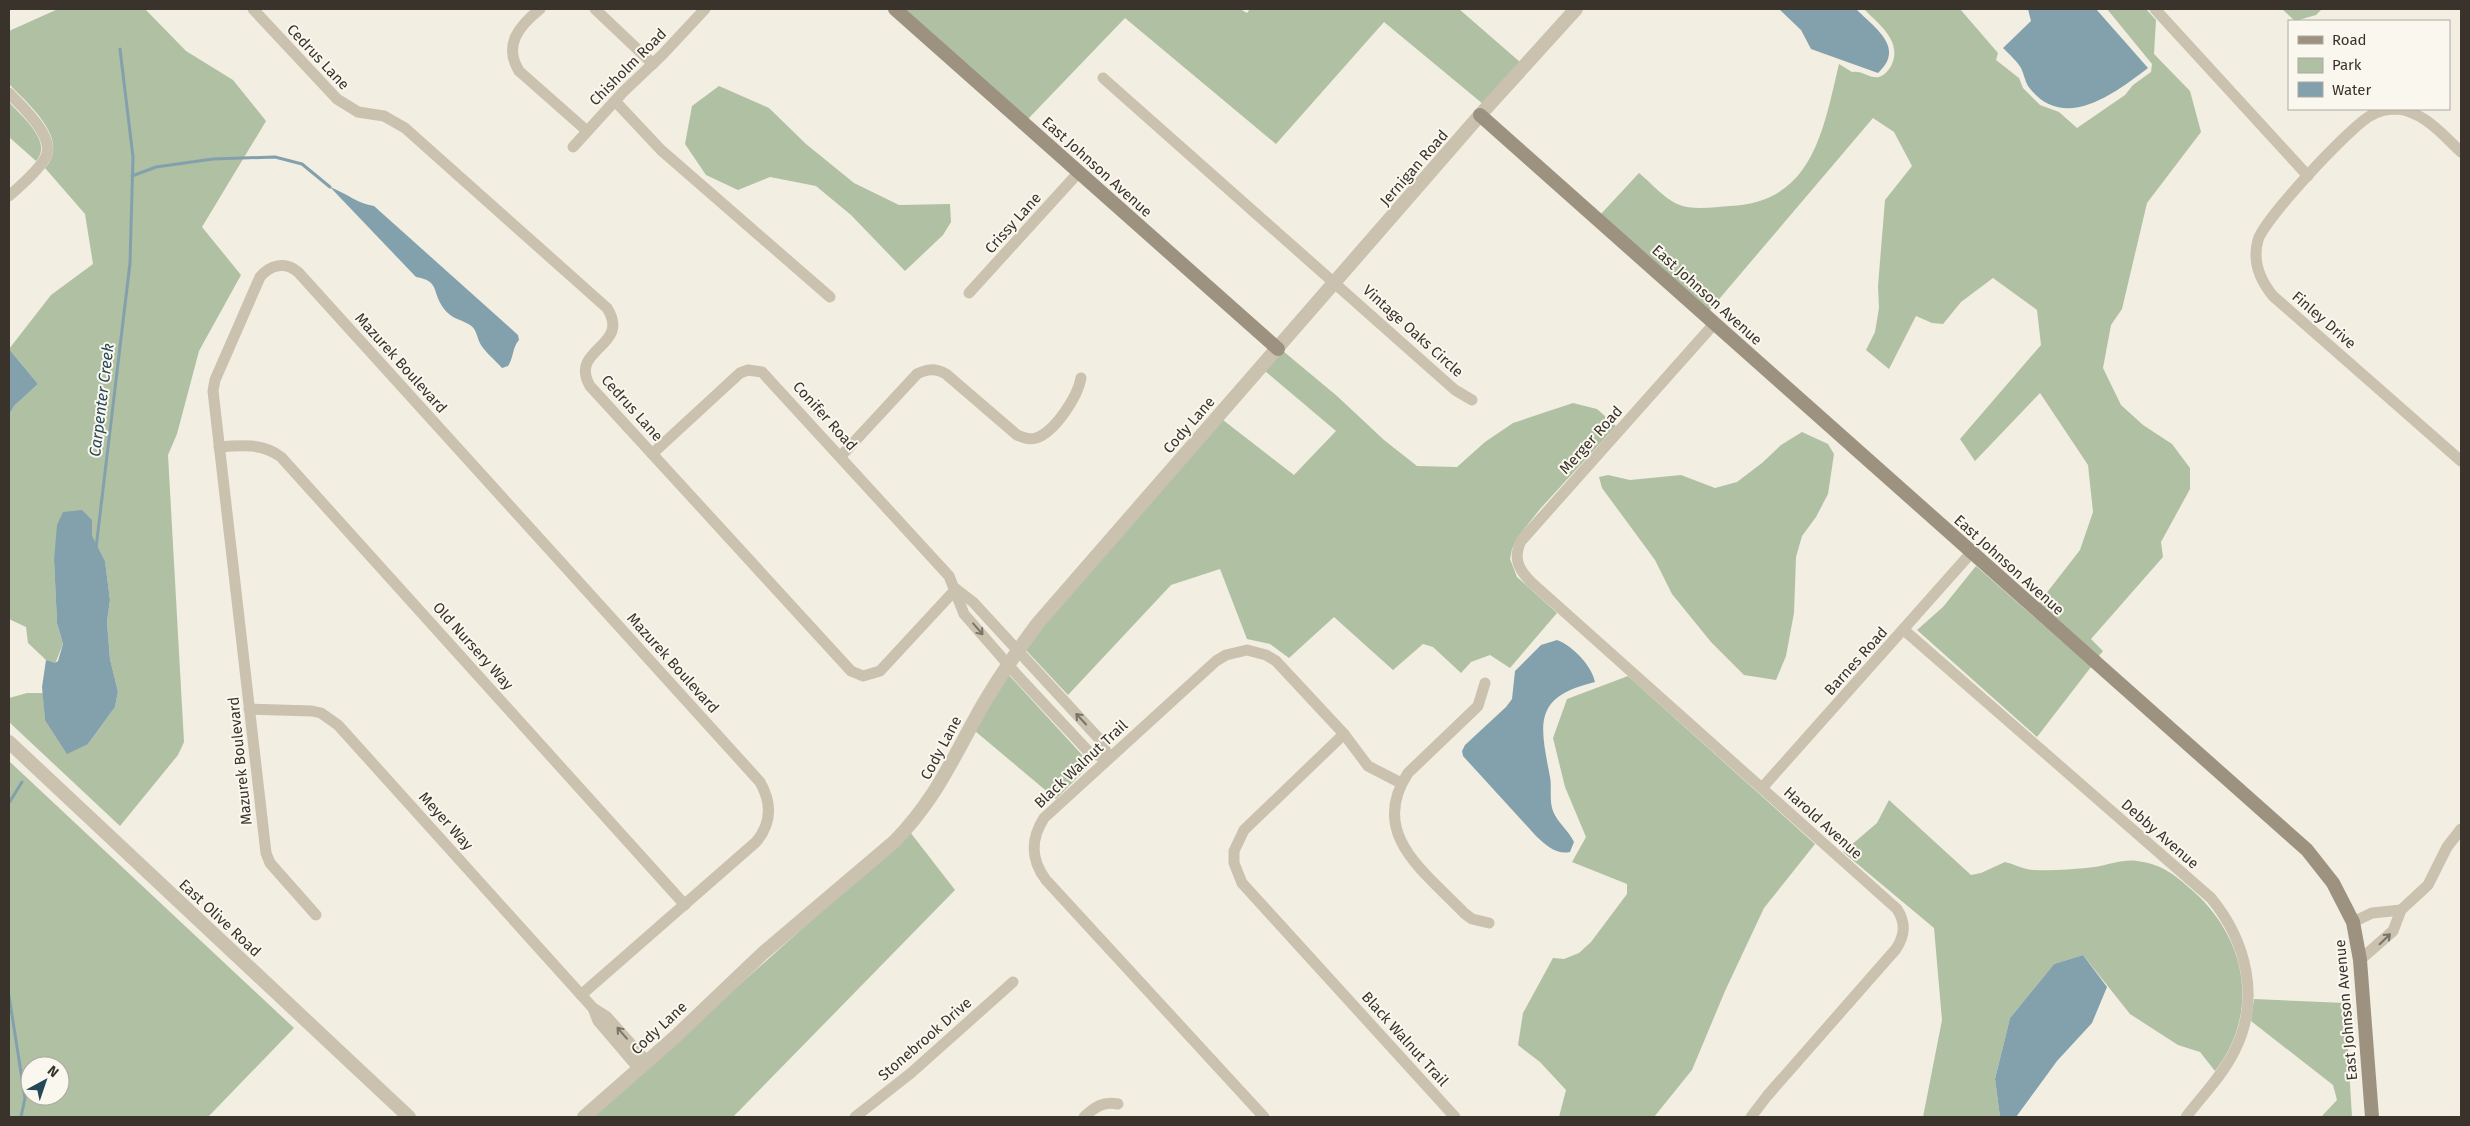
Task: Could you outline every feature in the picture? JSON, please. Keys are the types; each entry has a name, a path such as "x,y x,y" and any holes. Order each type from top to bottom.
{"main road":[{"name":"East Johnson Avenue","path":"895,9 1278,349"},
{"name":"East Johnson Avenue","path":"1480,115 2307,850 2333,883 2353,922 2360,960 2372,1117"}],"street":[{"name":"Cedrus Lane","path":"253,9 337,100 358,112 384,116 404,128 607,308 611,314 613,327 606,342 590,356 586,363 586,379 652,454 851,671 858,674 872,675 880,671 956,589"},
{"path":"540,9 525,21 512,41 514,64 519,71 587,131"},
{"path":"595,9 653,64"},
{"name":"Chisholm Road","path":"573,147 615,100 653,64 705,9"},
{"name":"Jernigan Road","path":"1278,349 1480,115 1576,9"},
{"path":"2155,9 2308,176"},
{"name":"Vintage Oaks Circle","path":"1103,78 1336,282 1455,390 1472,400"},
{"path":"9,93 38,124 44,135 48,150 45,159 9,196"},
{"path":"615,100 661,150 830,298"},
{"name":"Finley Drive","path":"2461,152 2416,114 2406,110 2388,110 2369,116 2308,176 2266,223 2260,234 2256,254 2257,266 2265,286 2273,296 2461,461"},
{"name":"Crissy Lane","path":"969,293 1079,172"},
{"name":"Mazurek Boulevard","path":"316,915 270,862 266,853 213,391 215,380 260,277 272,267 288,266 295,269 760,782 769,803 768,820 762,835 582,995"},
{"name":"Merger Road","path":"1531,582 1518,566 1517,549 1521,541 1714,324"},
{"name":"Cody Lane","path":"584,1117 643,1066 762,954 895,840 914,821 946,775 975,719 1008,664 1050,608 1278,349"},
{"name":"Conifer Road","path":"652,454 740,373 755,370 768,377 949,576 956,589 958,602 964,614 1008,664 1089,752 1108,759"},
{"path":"841,456 917,374 925,370 940,370 946,374 1017,435 1025,438 1035,438 1047,431 1074,400 1079,390 1081,378"},
{"name":"Old Nursery Way","path":"219,447 236,445 264,447 281,457 685,904"},
{"name":"Barnes Road","path":"1762,788 1971,553"},
{"name":"Harold Avenue","path":"1531,582 1897,909 1904,924 1904,933 1896,949 1773,1089 1751,1117"},
{"name":"Conifer Road","path":"956,589 973,602 1103,743 1108,759"},
{"name":"Debby Avenue","path":"1904,630 2211,898 2232,928 2240,945 2248,980 2246,1017 2242,1034 2225,1067 2186,1117"},
{"name":"Black Walnut Trail","path":"1264,1117 1039,870 1033,850 1038,828 1044,818 1216,661 1236,651 1255,651 1276,661 1344,734 1368,766 1401,784"},
{"path":"1485,683 1478,706 1412,768 1401,784 1395,798 1394,824 1406,852 1464,913 1472,919 1489,922"},
{"name":"Meyer Way","path":"249,709 312,710 331,719 593,1008 607,1016 643,1066"},
{"name":"Black Walnut Trail","path":"1344,734 1244,830 1234,851 1237,874 1242,883 1455,1117"},
{"name":"East Olive Road","path":"9,742 409,1117"},
{"path":"2360,960 2393,931 2401,910 2428,885 2447,847 2461,829"},
{"path":"2353,922 2372,913 2401,910"},
{"name":"Stonebrook Drive","path":"855,1117 911,1073 1013,982"},
{"path":"1084,1117 1096,1106 1104,1103 1118,1104"}],"green space":[{"path":"58,9 145,9 186,51 233,80 266,121 202,227 241,275 199,351 177,434 168,455 184,742 178,755 120,826 9,722 9,698 27,693 43,693 45,720 88,744 115,707 118,692 110,659 107,622 110,600 105,561 92,535 92,520 54,560 57,623 63,644 55,664 46,660 28,643 26,627 9,619 9,415 14,406 38,384 9,349 51,295 93,264 85,214 45,168 52,157 53,146 50,134 36,112 9,84 9,31"},
{"path":"905,9 1240,9 1247,13 1250,9 1459,9 1520,62 1483,104 1384,22 1276,144 1125,18 1028,119"},
{"path":"1864,9 1960,9 1998,53 1996,60 2019,78 2023,88 2040,105 2059,112 2077,128 2125,95 2133,85 2151,72 2152,64 2107,9 2146,9 2156,20 2154,54 2190,91 2201,132 2147,203 2122,309 2111,325 2103,368 2121,405 2143,425 2172,444 2190,468 2190,489 2161,542 2163,557 2091,639 2103,651 2098,657 2038,604 2080,550 2093,512 2088,465 2040,393 1975,461 1960,439 2041,345 2037,310 1993,278 1961,302 1943,324 1932,323 1916,316 1889,369 1866,350 1875,332 1879,308 1878,286 1885,200 1912,166 1894,132 1873,118 1709,311 1601,214 1639,173 1672,201 1690,207 1730,206 1758,201 1780,192 1797,177 1810,159 1827,114 1839,64 1852,72 1876,77 1885,74 1892,64 1894,47 1891,40 1882,27"},
{"path":"2282,9 2322,9 2316,15 2294,20"},
{"path":"719,86 769,108 806,144 854,183 899,205 950,204 951,222 943,235 905,271 851,215 816,186 770,177 738,190 706,175 685,144 692,106"},
{"path":"9,102 28,122 39,138 40,154 36,161 9,137"},
{"path":"1283,351 1337,396 1384,440 1417,466 1457,467 1485,442 1513,423 1573,403 1597,409 1616,426 1540,509 1517,538 1512,549 1510,559 1517,577 1557,613 1510,668 1490,655 1471,662 1461,673 1433,647 1423,644 1393,670 1334,617 1289,658 1270,644 1247,639 1220,569 1171,585 1068,695 1025,649 1042,626 1223,420 1294,475 1336,431 1265,371"},
{"path":"1802,432 1828,444 1834,454 1828,494 1816,517 1802,536 1796,557 1794,613 1786,656 1776,680 1744,675 1711,642 1672,594 1655,560 1602,488 1599,477 1608,475 1630,480 1681,475 1715,488 1737,482 1762,463 1781,445"},
{"path":"1976,566 2091,667 2037,737 1917,630 1943,607"},
{"path":"1008,674 1084,757 1094,761 1056,799 975,731"},
{"path":"1628,676 1815,844 1764,908 1725,991 1692,1070 1654,1117 1559,1117 1566,1090 1540,1062 1518,1045 1523,1013 1553,958 1564,959 1579,953 1591,942 1627,894 1627,884 1572,862 1586,837 1565,787 1553,738 1567,699"},
{"path":"9,761 294,1028 208,1117 9,1117"},
{"path":"1889,800 1971,875 1981,873 2005,862 2031,870 2049,870 2095,867 2121,861 2132,861 2146,862 2154,865 2168,871 2180,880 2211,910 2225,931 2235,953 2241,976 2242,1001 2238,1025 2229,1048 2215,1071 2200,1052 2178,1045 2130,1014 2083,955 2054,964 2010,1018 1995,1079 2000,1117 1923,1117 1942,1020 1934,928 1843,852 1877,823"},
{"path":"910,832 955,890 733,1117 592,1117"},
{"path":"2254,999 2345,1003 2352,1117 2321,1117 2337,1100 2333,1085 2251,1021"}],"water":[{"path":"1779,9 1856,9 1885,39 1889,55 1886,64 1878,73 1811,49 1801,30"},
{"path":"2028,9 2096,9 2148,68 2120,88 2089,104 2073,108 2057,107 2042,100 2028,86 2019,65 2003,48 2031,21"},
{"path":"330,187 363,203 374,206 518,335 519,340 508,366 502,368 483,348 472,327 445,310 432,284 416,277"},
{"path":"9,349 38,384 14,406 9,415"},
{"path":"82,510 92,520 92,535 105,561 110,600 107,622 110,659 118,692 115,707 88,744 67,754 45,720 42,687 46,660 55,663 58,661 63,644 57,623 54,560 57,525 63,512"},
{"path":"1557,640 1581,657 1590,670 1595,682 1575,688 1560,696 1550,705 1545,715 1543,728 1544,742 1551,781 1552,807 1557,819 1574,842 1570,852 1565,853 1551,849 1536,836 1463,756 1462,751 1465,745 1506,707 1512,699 1515,671 1541,645"},
{"path":"2083,955 2107,987 2092,1023 2057,1061 2016,1117 2000,1117 1995,1079 2010,1018 2054,964"}],"waterway":[{"name":"Carpenter Creek","path":"96,548 130,263 133,157 120,49"},
{"path":"132,176 156,167 213,159 275,157 302,164 330,187"},
{"name":"Carpenter Creek","path":"9,803 22,782"},
{"name":"Carpenter Creek","path":"9,996 25,1098 21,1117"}]}
